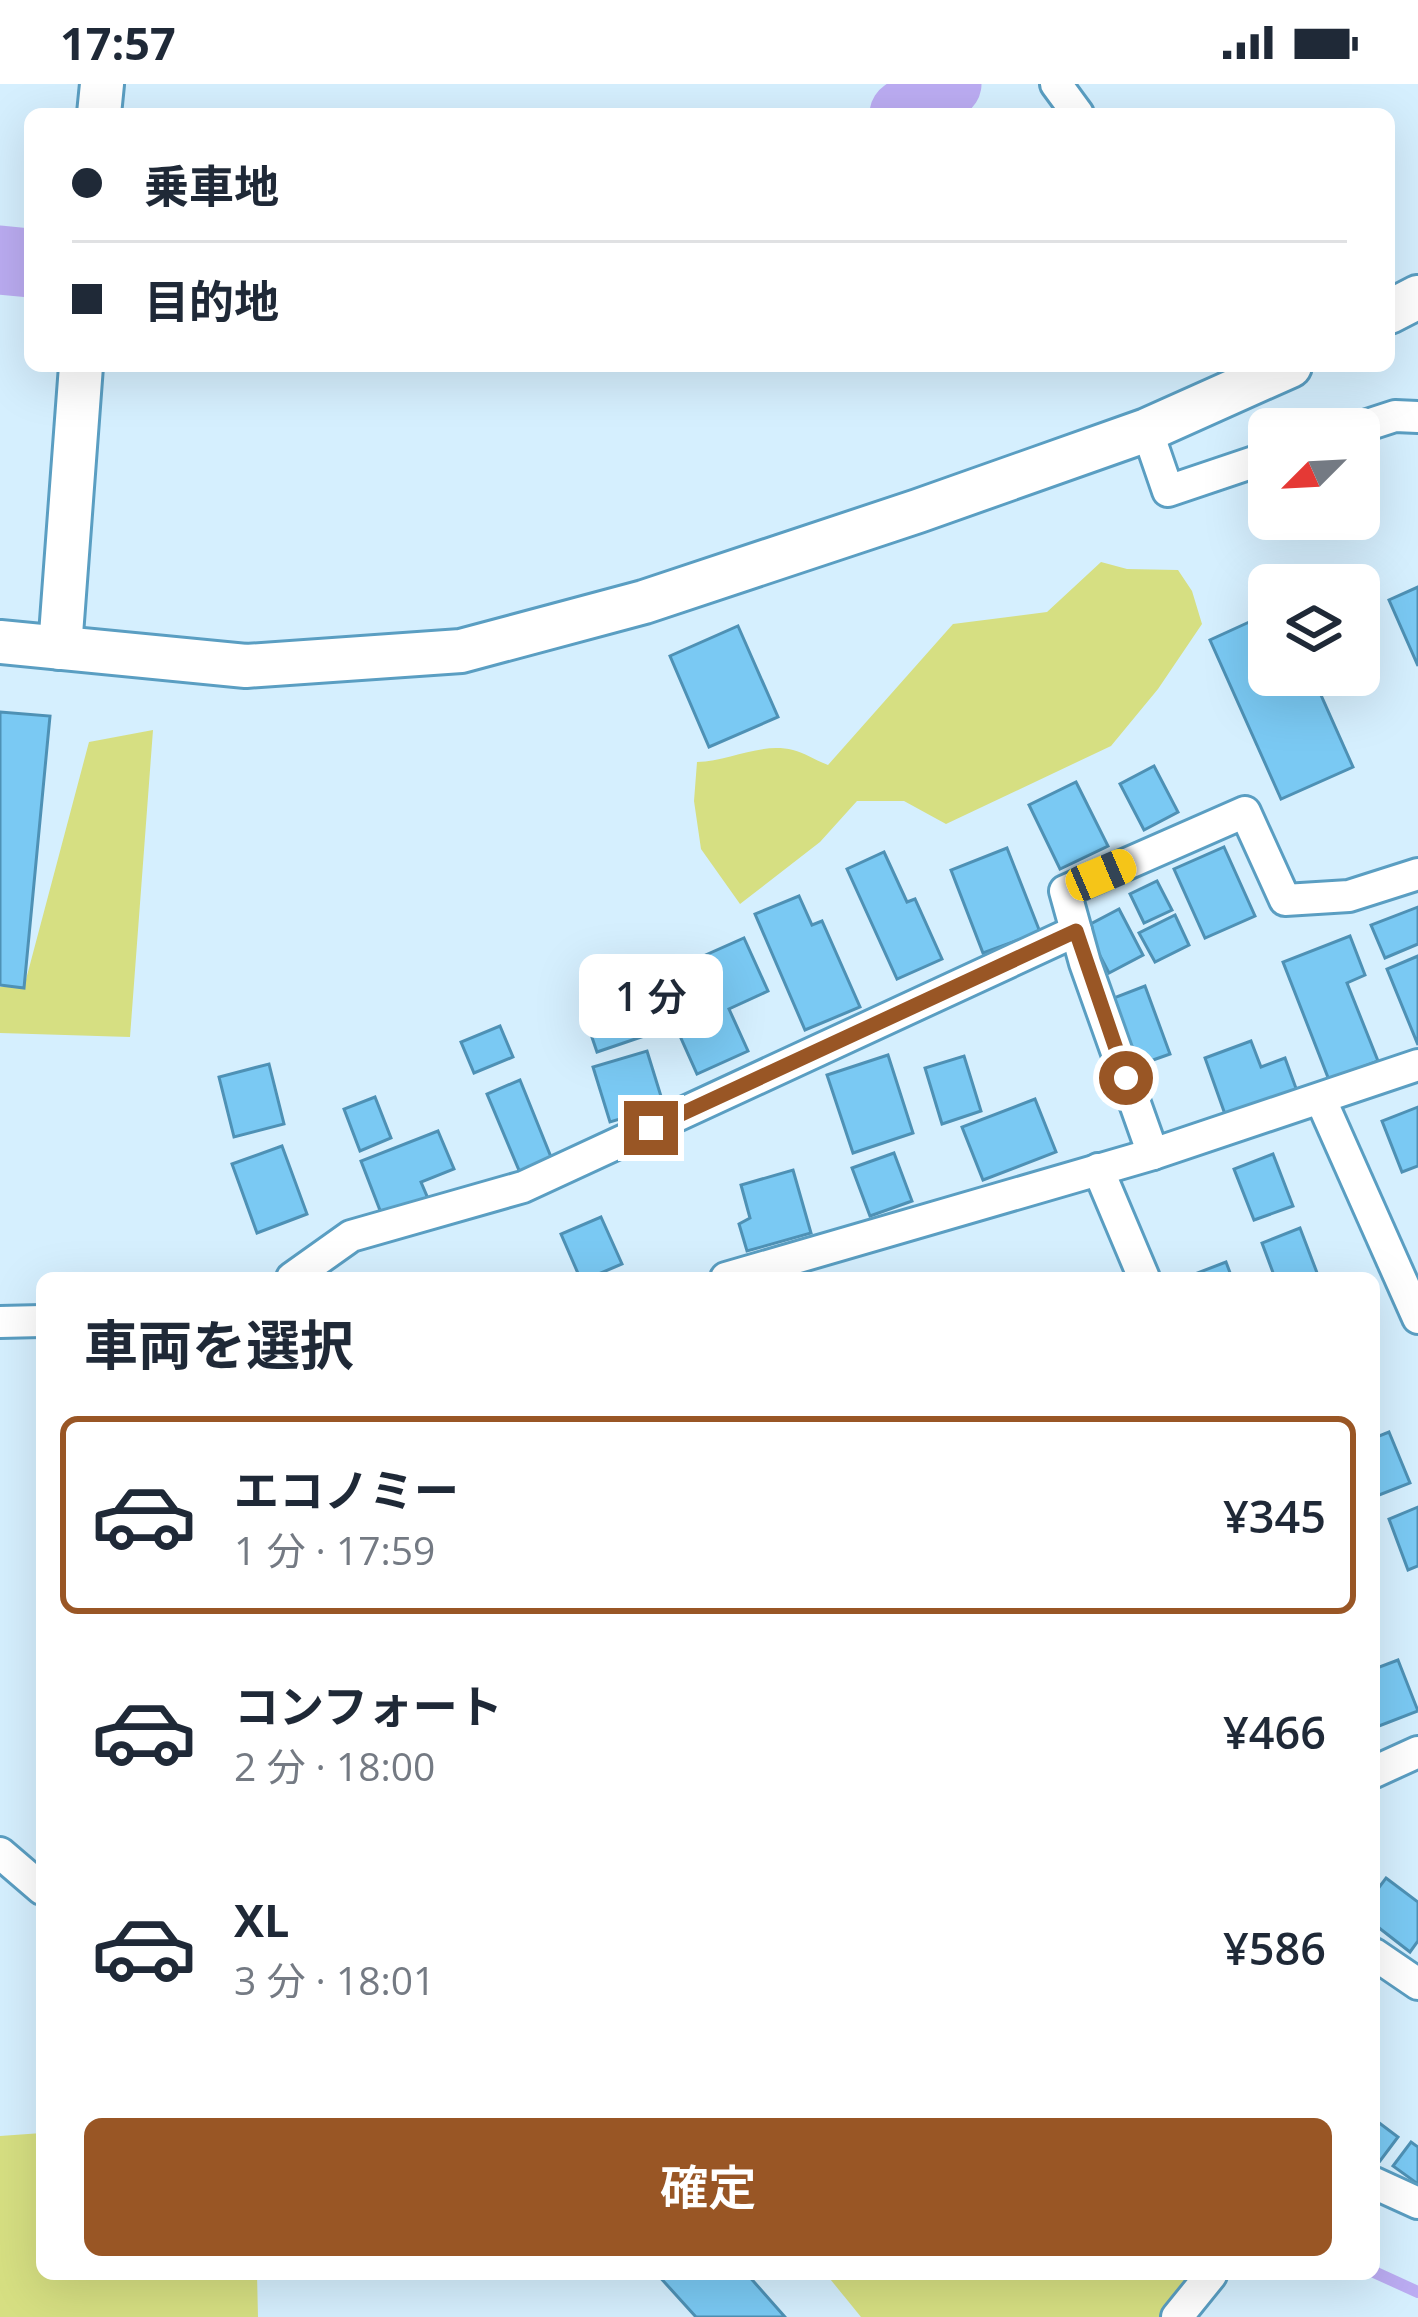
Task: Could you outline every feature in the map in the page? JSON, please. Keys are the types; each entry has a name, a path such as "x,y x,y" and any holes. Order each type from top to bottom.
{"street":[{"path":"60,648 81,372"},
{"path":"0,642 246,667 461,651 644,602 1147,430 1268,372"},
{"path":"1380,421 1418,417"},
{"path":"1147,430 1168,491 1248,465"},
{"path":"1153,1154 1065,891 1245,812 1286,900 1349,896 1418,874"},
{"path":"300,1272 351,1236 523,1187 1076,931"},
{"path":"746,1272 1153,1154 1418,1065"},
{"path":"1322,1100 1418,1318"},
{"path":"1098,1168 1141,1272"},
{"path":"0,1322 36,1321"},
{"path":"1380,1769 1418,1752"},
{"path":"0,1853 36,1884"},
{"path":"1380,1958 1418,1984"},
{"path":"1380,2186 1418,2204"},
{"path":"1177,2317 1207,2280"}],"green space":[{"path":"1101,562 1127,569 1178,570 1192,591 1202,624 1111,746 946,824 904,801 857,801 820,842 740,904 701,849 694,801 697,762 781,748 828,765 953,624 1047,612"},
{"path":"153,730 130,1037 0,1033 0,987 24,987 89,742"},
{"path":"36,2133 36,2280 257,2280 258,2317 0,2317 0,2136"},
{"path":"831,2280 1204,2280 1177,2317 861,2317"}],"building":[{"path":"1418,587 1418,666 1389,600"},
{"path":"1248,623 1248,696 1321,696 1353,767 1281,799 1210,640"},
{"path":"738,626 778,717 709,747 670,656"},
{"path":"0,712 50,716 24,988 0,985"},
{"path":"1154,766 1178,812 1144,830 1120,784"},
{"path":"1076,782 1108,846 1060,869 1029,805"},
{"path":"1224,847 1255,916 1205,938 1174,869"},
{"path":"1007,848 1040,932 983,953 951,870"},
{"path":"884,852 907,902 915,899 942,959 897,979 847,869"},
{"path":"1157,881 1172,910 1144,923 1130,894"},
{"path":"799,896 812,925 822,921 860,1007 805,1030 755,914"},
{"path":"1418,907 1418,944 1385,958 1371,925"},
{"path":"1119,909 1143,955 1109,973 1085,927"},
{"path":"1175,915 1189,945 1155,962 1139,933"},
{"path":"1350,936 1365,975 1347,983 1378,1061 1329,1080 1283,962"},
{"path":"744,938 768,991 729,1009 748,1051 697,1074 654,978"},
{"path":"1418,956 1418,1045 1387,969"},
{"path":"637,986 653,1033 597,1052 581,1005"},
{"path":"1145,986 1170,1054 1136,1066 1111,999"},
{"path":"500,1026 513,1057 474,1073 461,1042"},
{"path":"1251,1041 1261,1067 1285,1058 1297,1091 1226,1117 1205,1058"},
{"path":"647,1051 664,1106 610,1122 593,1067"},
{"path":"888,1055 913,1133 853,1153 827,1075"},
{"path":"964,1056 981,1111 942,1124 925,1068"},
{"path":"269,1064 284,1124 234,1137 219,1077"},
{"path":"520,1080 553,1162 521,1175 487,1094"},
{"path":"375,1097 391,1138 360,1151 344,1109"},
{"path":"1035,1099 1056,1152 983,1180 962,1127"},
{"path":"1418,1107 1418,1166 1402,1172 1382,1121"},
{"path":"438,1131 454,1169 421,1182 429,1201 383,1218 361,1161"},
{"path":"282,1146 307,1214 257,1233 232,1164"},
{"path":"894,1153 912,1201 870,1216 852,1168"},
{"path":"1273,1154 1293,1206 1254,1220 1234,1169"},
{"path":"793,1170 811,1233 747,1251 739,1224 750,1218 741,1185"},
{"path":"601,1217 622,1264 603,1272 577,1272 561,1234"},
{"path":"1300,1228 1317,1272 1273,1272 1262,1243"},
{"path":"1226,1262 1230,1272 1200,1272"},
{"path":"1389,1432 1410,1483 1380,1495 1380,1436"},
{"path":"1418,1507 1418,1566 1408,1570 1389,1519"},
{"path":"1398,1660 1418,1711 1380,1726 1380,1667"},
{"path":"1386,1878 1418,1902 1418,1941 1410,1952 1380,1929 1380,1886"},
{"path":"1380,2124 1398,2137 1380,2161"},
{"path":"1411,2142 1418,2147 1418,2184 1393,2166"},
{"path":"662,2280 752,2280 785,2317 696,2317"}],"waterway":[{"path":"913,108 947,84"},
{"path":"0,260 24,262"},
{"path":"1380,2275 1418,2292"}],"route":[{"path":"651,1128 1076,931 1126,1078"}]}
